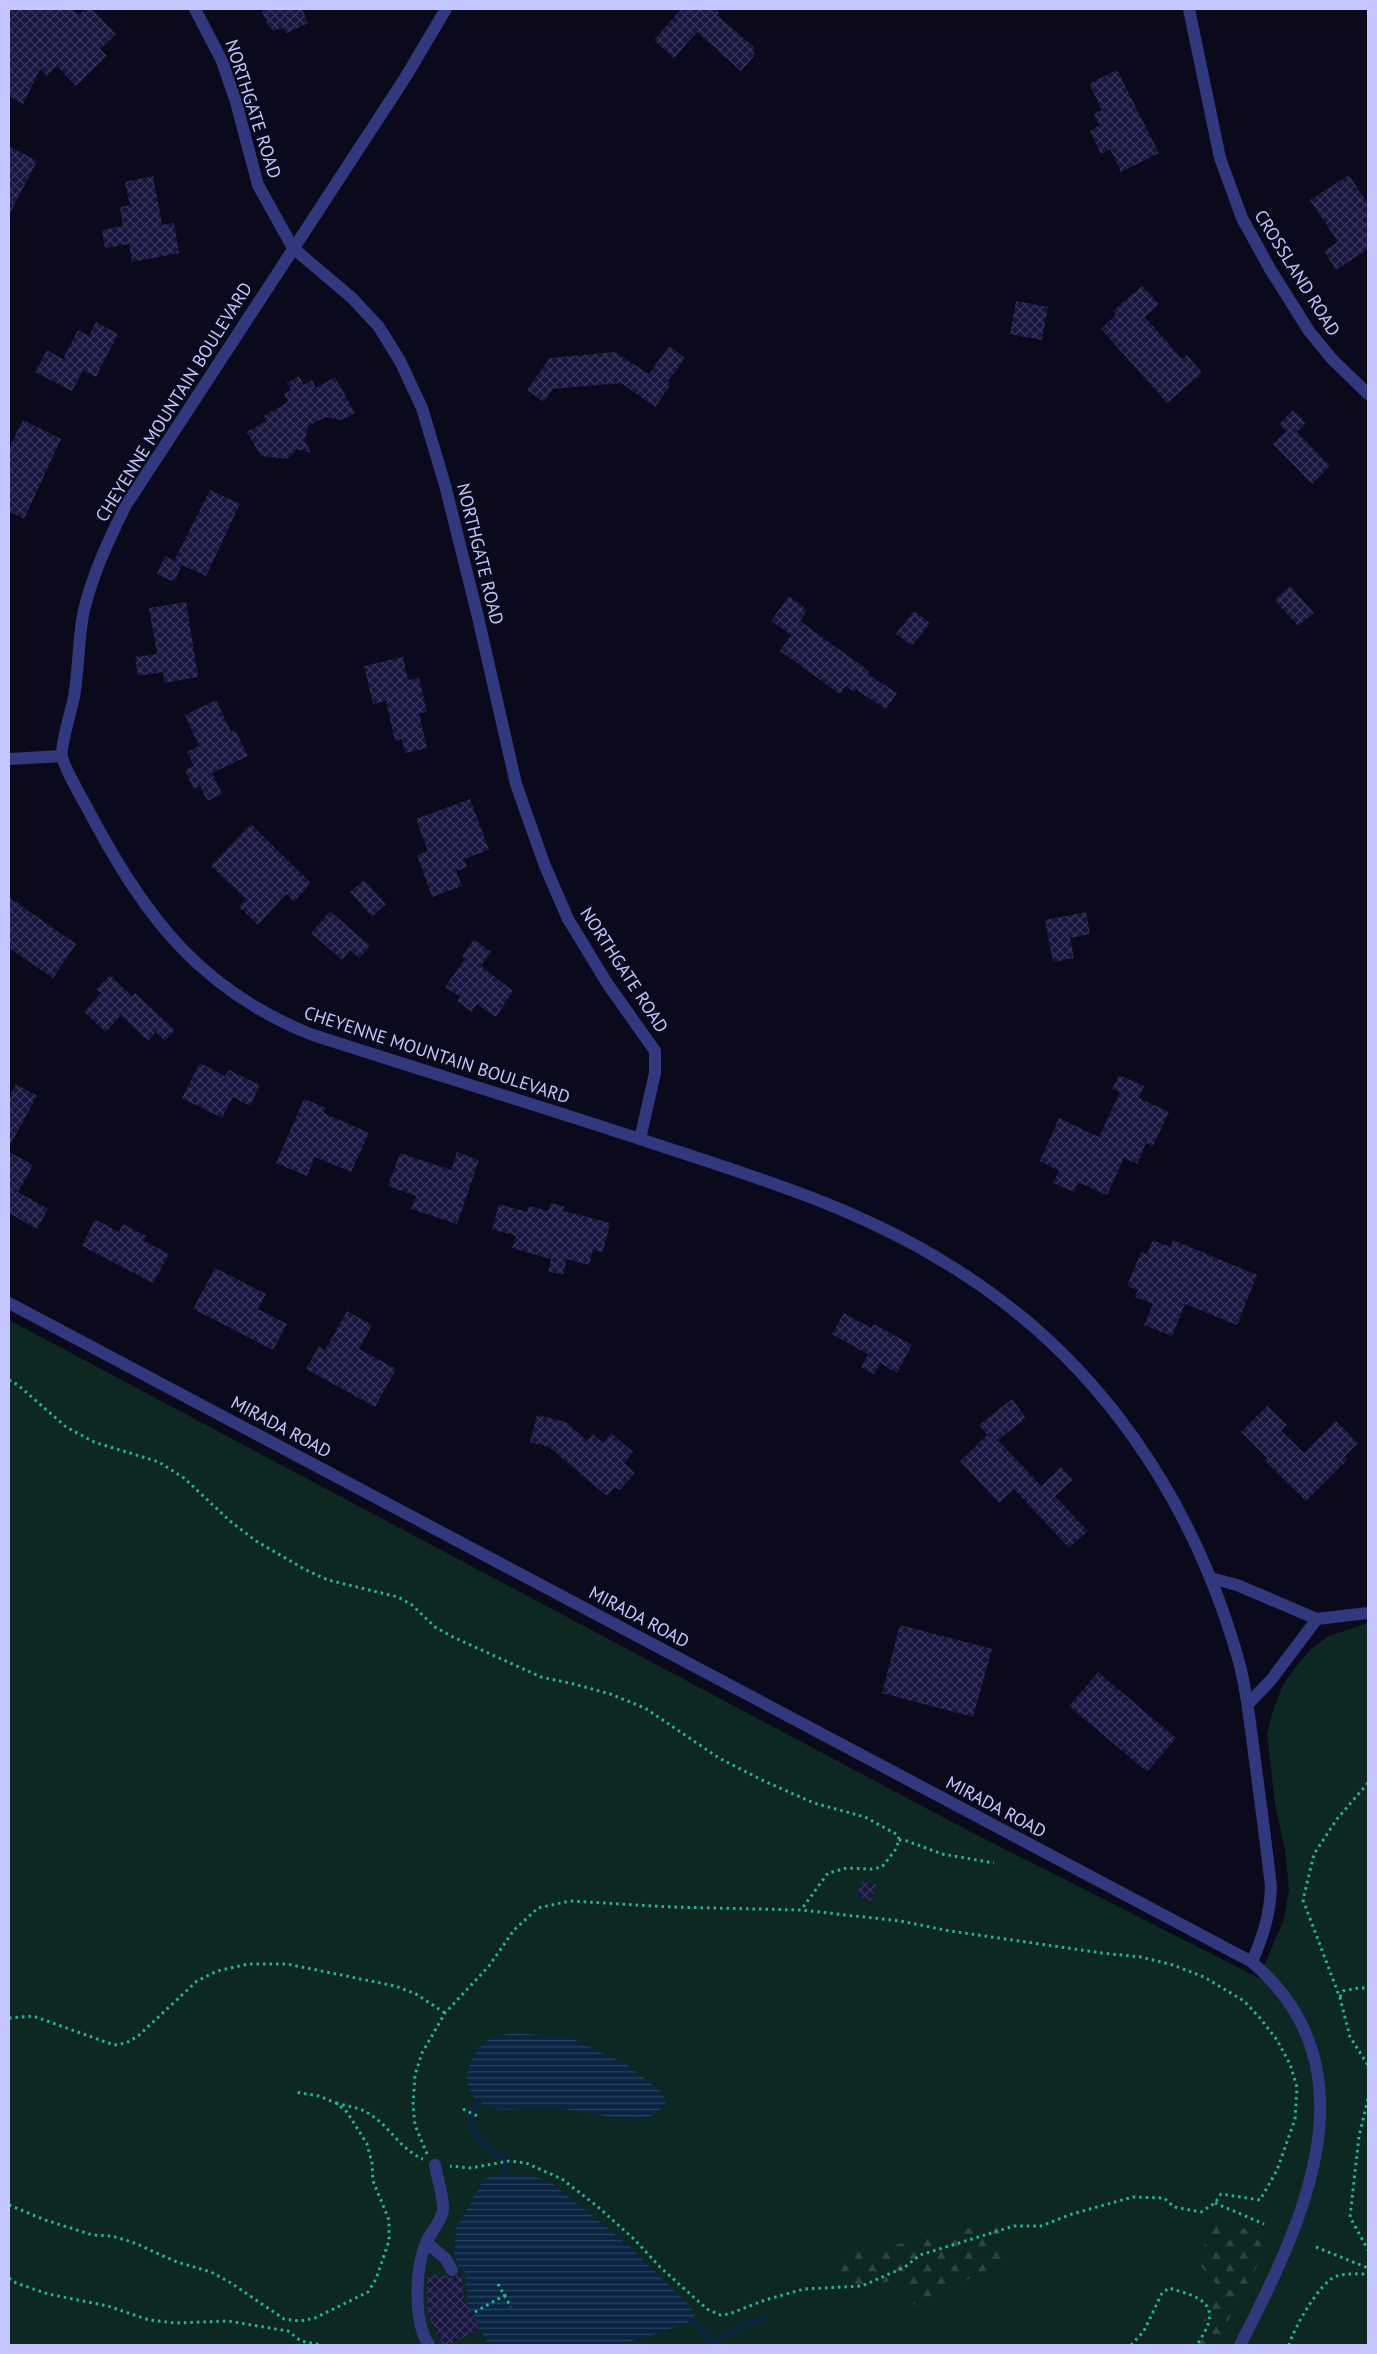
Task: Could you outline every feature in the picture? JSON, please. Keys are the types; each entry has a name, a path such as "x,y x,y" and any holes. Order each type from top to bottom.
{"street":[{"name":"NORTHGATE ROAD","path":"195,9 222,61 236,102 258,185 293,248 352,298 379,328 400,361 422,408 445,485 516,784 528,820 568,919 608,983 655,1051 655,1073 640,1139"},
{"name":"CHEYENNE MOUNTAIN BOULEVARD","path":"446,9 405,78 126,505 104,550 84,611 74,695 62,756 121,869 143,903 207,973 235,994 284,1023 310,1034 785,1186 866,1221 950,1265 1015,1312 1054,1346 1094,1386 1160,1475 1190,1528 1211,1578 1240,1665 1248,1704 1271,1887 1270,1910 1265,1932 1252,1962"},
{"name":"CROSSLAND ROAD","path":"1189,9 1220,158 1242,218 1270,269 1309,331 1332,359 1368,394"},
{"path":"9,759 62,756"},
{"name":"MIRADA ROAD","path":"9,1303 1252,1962 1282,1986 1313,2032 1330,2083 1331,2109 1326,2150 1314,2189 1297,2232 1240,2345"},
{"path":"1211,1578 1237,1585 1317,1619 1368,1613"},
{"path":"1248,1704 1271,1680 1317,1619"},
{"path":"429,2345 423,2336 418,2312 418,2285 426,2242 443,2211 435,2165"},
{"path":"426,2242 446,2259 452,2270"}],"path":[{"path":"9,1380 18,1385 66,1427 94,1442 159,1462 184,1478 243,1531 306,1570 328,1580 398,1597 412,1606 435,1627 453,1638 541,1677 610,1694 645,1708 719,1758 814,1804 865,1817 892,1829 898,1835 899,1840 896,1849 882,1866 872,1869 847,1868 828,1873 801,1910"},
{"path":"1368,1783 1337,1819 1314,1854 1303,1900 1340,1998 1350,2037 1368,2065"},
{"path":"899,1840 907,1841 942,1854 994,1863"},
{"path":"295,2092 319,2096 366,2112 395,2136 401,2146 411,2154 435,2165 471,2168 509,2161 526,2163 562,2179 597,2206 634,2239 660,2267 706,2309 720,2314 729,2314 804,2288 862,2286 905,2267 920,2256 1014,2226 1041,2226 1072,2214 1133,2197 1164,2198 1174,2207 1201,2212 1215,2203 1221,2194 1260,2200 1277,2170 1295,2118 1297,2087 1290,2064 1276,2040 1260,2018 1244,2001 1204,1977 1173,1965 1141,1957 950,1931 900,1921 801,1910 671,1907 570,1901 538,1908 514,1930 489,1966 445,2013 422,2053 415,2075 413,2104 415,2125 423,2150 435,2165"},
{"path":"9,2018 33,2016 114,2046 126,2043 138,2036 197,1981 217,1971 248,1964 287,1964 400,1988 416,1994 445,2013"},
{"path":"1340,1998 1343,1991 1368,1988"},
{"path":"1368,2098 1359,2136 1350,2217 1368,2250"},
{"path":"9,2205 45,2220 93,2236 112,2236 132,2242 177,2262 211,2272 231,2283 284,2319 300,2321 315,2318 368,2292 376,2279 388,2240 389,2220 373,2181 372,2163 367,2144 347,2112 336,2103"},
{"path":"463,2109 477,2116"},
{"path":"1215,2203 1264,2224"},
{"path":"1316,2248 1368,2268"},
{"path":"1289,2345 1293,2333 1316,2294 1336,2276 1368,2274"},
{"path":"9,2278 16,2283 48,2294 108,2306 149,2320 228,2322 288,2331 301,2341 321,2345"},
{"path":"498,2284 511,2307"},
{"path":"1130,2345 1144,2331 1162,2293 1169,2288 1196,2297 1208,2309 1210,2319 1197,2345"},
{"path":"475,2312 505,2295"}],"green space":[{"path":"9,1320 969,1831 1259,1978 1284,1919 1289,1890 1285,1850 1275,1804 1267,1733 1273,1710 1284,1683 1311,1649 1329,1636 1368,1623 1368,2345 9,2345"},
{"path":"1214,2215 1271,2240 1215,2345 1191,2345 1220,2288 1199,2264"},
{"path":"1001,2221 1003,2263 914,2305 901,2277 861,2290 830,2274 844,2248 881,2248"}],"water":[{"path":"516,2033 571,2038 627,2065 661,2092 666,2102 665,2105 646,2118 626,2119 548,2107 499,2109 484,2105 475,2098 470,2090 468,2081 468,2072 475,2053 490,2039"},
{"path":"505,2173 537,2177 553,2184 627,2244 692,2308 694,2316 687,2323 643,2338 614,2345 488,2345 468,2304 465,2270 460,2270 454,2255 456,2229 484,2179"}],"building":[{"path":"9,9 72,9 78,15 85,9 92,9 116,34 100,49 107,56 76,86 57,66 47,76 40,69 23,104 9,96"},
{"path":"261,9 302,9 308,23 287,33 282,28 274,31 268,26"},
{"path":"681,9 718,9 719,17 753,46 754,56 741,71 697,32 674,58 654,40"},
{"path":"1117,70 1159,153 1121,172 1110,149 1101,154 1090,131 1099,125 1094,114 1102,110 1089,84"},
{"path":"9,146 37,161 9,215"},
{"path":"1349,175 1368,204 1368,249 1336,270 1324,251 1338,242 1310,200"},
{"path":"153,176 162,225 174,223 179,253 132,262 129,244 105,248 102,230 123,226 120,207 130,205 125,182"},
{"path":"1142,286 1159,304 1145,317 1182,359 1187,355 1202,373 1167,403 1101,329 1116,315 1113,311"},
{"path":"1016,301 1048,307 1042,340 1010,334"},
{"path":"96,322 118,334 96,377 83,370 72,391 35,372 47,350 63,359 78,330 89,336"},
{"path":"669,346 685,358 668,381 669,387 655,407 621,383 553,389 544,402 527,390 550,358 615,352 649,374"},
{"path":"299,376 304,385 312,380 316,388 335,377 355,413 342,420 326,417 308,426 305,441 311,453 297,449 287,459 261,456 247,432 266,421 264,416 288,402 284,394 291,390 287,383"},
{"path":"1293,410 1306,423 1297,432 1330,466 1312,484 1273,444 1286,431 1279,424"},
{"path":"23,420 61,439 24,519 9,511 9,448"},
{"path":"210,490 240,504 206,576 182,565 174,582 157,574 165,556 174,561"},
{"path":"1290,586 1314,613 1298,626 1275,600"},
{"path":"789,596 807,610 800,621 869,671 868,674 897,693 886,709 856,690 854,692 846,686 840,694 780,651 791,635 771,621"},
{"path":"186,602 198,677 164,683 163,672 138,676 135,657 157,654 149,608"},
{"path":"914,611 930,623 912,646 896,634"},
{"path":"403,657 408,680 419,678 427,712 419,713 427,748 405,753 402,739 395,741 386,701 373,704 364,666"},
{"path":"216,700 231,732 235,730 248,756 212,773 222,794 207,801 200,786 194,789 185,770 194,766 187,752 199,746 185,715"},
{"path":"470,799 489,850 464,859 467,867 456,871 462,886 432,897 417,855 428,851 416,819"},
{"path":"251,824 311,883 294,902 286,894 258,925 239,907 246,899 211,866"},
{"path":"364,880 386,904 372,917 350,892"},
{"path":"9,897 76,944 53,978 9,948"},
{"path":"330,911 370,946 359,958 350,950 342,960 311,933"},
{"path":"1086,912 1090,934 1070,938 1074,958 1053,962 1045,920"},
{"path":"474,939 491,952 481,966 513,991 496,1017 477,1004 472,1012 457,1001 460,997 445,987 465,959 462,956"},
{"path":"110,975 132,996 135,993 175,1030 164,1041 156,1032 148,1041 121,1015 106,1032 84,1012 101,993 96,990"},
{"path":"200,1063 225,1076 229,1070 260,1085 250,1106 233,1097 222,1118 182,1098"},
{"path":"1119,1075 1144,1086 1139,1098 1169,1112 1153,1146 1146,1143 1137,1164 1124,1158 1107,1195 1078,1182 1074,1192 1053,1183 1059,1171 1040,1161 1059,1118 1099,1137 1120,1092 1112,1089"},
{"path":"16,1084 37,1096 9,1147 9,1097"},
{"path":"304,1099 326,1108 324,1113 369,1133 351,1172 315,1157 307,1176 276,1163"},
{"path":"9,1152 33,1165 18,1192 48,1209 37,1229 9,1213"},
{"path":"457,1152 479,1160 457,1224 411,1209 416,1196 388,1186 400,1153 451,1170"},
{"path":"551,1203 565,1207 564,1211 610,1223 603,1252 593,1250 589,1265 567,1259 563,1275 548,1271 551,1259 512,1248 516,1236 492,1229 499,1204 527,1212 529,1206 548,1211"},
{"path":"95,1219 119,1232 123,1224 146,1236 144,1241 169,1254 153,1283 82,1246"},
{"path":"1153,1240 1170,1247 1173,1240 1257,1275 1237,1325 1185,1304 1172,1336 1144,1325 1153,1304 1135,1297 1138,1290 1127,1286 1141,1252 1147,1254"},
{"path":"215,1268 266,1294 258,1309 287,1324 273,1350 193,1309"},
{"path":"347,1311 372,1325 359,1349 396,1369 375,1407 306,1369 319,1346 325,1350"},
{"path":"844,1313 871,1328 874,1324 912,1345 897,1373 880,1363 874,1374 861,1367 868,1354 832,1334"},
{"path":"1012,1399 1026,1418 998,1440 1041,1486 1061,1467 1073,1480 1055,1496 1088,1531 1069,1548 1014,1489 999,1503 960,1461 987,1435 979,1425"},
{"path":"1267,1406 1287,1425 1281,1431 1304,1453 1336,1421 1358,1443 1345,1456 1348,1459 1306,1501 1264,1460 1267,1458 1241,1432"},
{"path":"537,1415 566,1422 587,1441 593,1434 603,1443 611,1433 633,1452 624,1463 635,1473 620,1490 614,1488 607,1496 549,1447 530,1442"},
{"path":"900,1625 992,1649 973,1717 882,1693"},
{"path":"1098,1672 1176,1738 1147,1772 1069,1706"},
{"path":"862,1881 876,1885 871,1901 857,1897"},
{"path":"462,2274 463,2295 480,2329 448,2345 443,2345 427,2313 427,2275 445,2275 452,2278"}],"waterway":[{"path":"479,2102 469,2117 471,2125 481,2142 504,2159 505,2173"},
{"path":"691,2320 708,2338 716,2341 743,2326 767,2318"}]}
